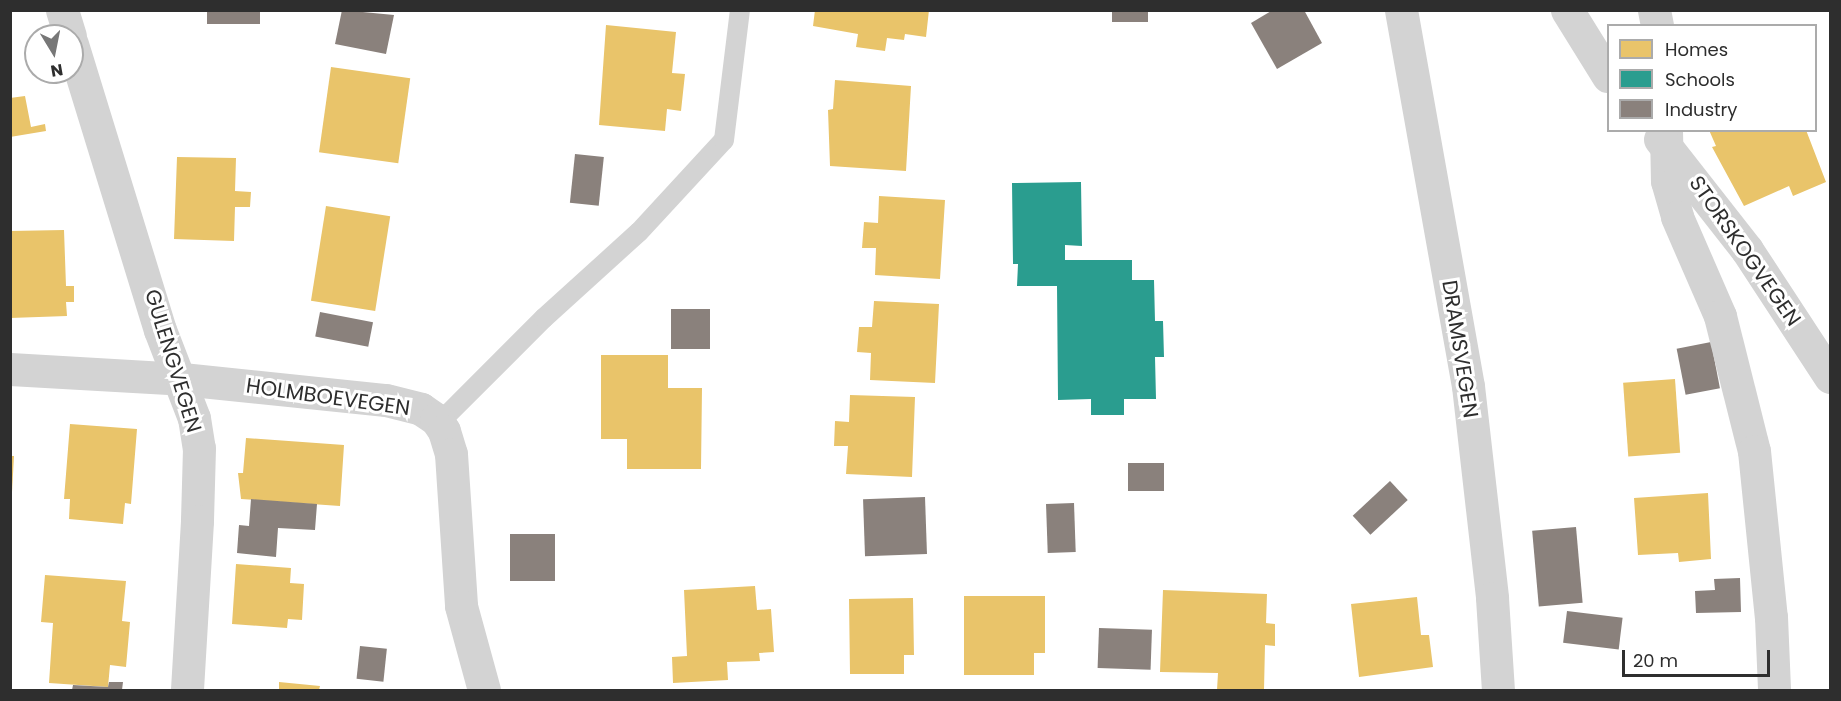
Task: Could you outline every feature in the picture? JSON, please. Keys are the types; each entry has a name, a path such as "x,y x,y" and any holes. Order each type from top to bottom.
{"street":[{"name":"DRAMSVEGEN","path":"1401,10 1468,386 1492,598 1498,690"},
{"path":"1567,10 1607,74"},
{"name":"GULENGVEGEN","path":"84,83 160,330 182,379 199,448 187,690"},
{"path":"1661,135 1667,181 1677,217 1720,316 1754,451 1770,606 1774,690"},
{"name":"STORSKOGVEGEN","path":"1661,135 1747,250 1830,377"},
{"name":"HOLMBOEVEGEN","path":"10,369 182,379 386,400 421,409 444,431 454,474 461,606 484,690"}],"lane":[{"path":"438,424 544,318 639,232 724,140 740,10"}],"building: Homes":[{"path":"815,10 929,10 926,37 905,34 904,40 887,38 885,51 856,47 858,34 813,26"},
{"path":"606,25 676,32 672,73 685,74 681,111 667,109 665,131 599,125"},
{"path":"331,67 410,78 398,163 319,152"},
{"path":"835,80 911,86 906,171 830,166 828,110 833,109"},
{"path":"25,96 31,127 45,124 46,131 10,137 10,98"},
{"path":"1710,132 1807,132 1826,182 1793,196 1789,186 1744,206 1712,147 1716,146"},
{"path":"177,157 236,158 235,191 251,192 250,207 235,207 234,241 174,239"},
{"path":"879,196 945,200 940,279 875,275 876,248 862,248 864,222 878,223"},
{"path":"326,206 390,216 375,311 311,301"},
{"path":"64,230 66,286 74,286 74,302 66,302 67,316 10,318 10,231"},
{"path":"874,301 939,304 935,383 870,380 871,353 857,352 859,327 872,327"},
{"path":"601,355 668,355 668,388 702,388 701,469 627,469 627,439 601,439"},
{"path":"1675,379 1680,453 1628,456 1623,383"},
{"path":"850,395 915,397 912,477 846,474 848,446 834,446 835,421 849,422"},
{"path":"70,424 137,429 131,504 125,503 123,524 69,519 70,499 64,499"},
{"path":"246,438 344,445 340,506 241,499 238,473 243,473"},
{"path":"10,456 14,456 12,492 10,492"},
{"path":"1708,493 1711,559 1679,562 1678,553 1638,555 1634,498"},
{"path":"236,564 291,568 290,583 304,584 302,620 288,619 287,628 232,624"},
{"path":"45,575 126,581 122,621 130,622 126,667 110,665 108,687 49,683 53,623 41,622"},
{"path":"755,586 757,610 771,609 774,652 759,653 760,661 727,662 728,680 673,683 672,657 687,656 684,590"},
{"path":"1163,590 1267,594 1266,623 1275,624 1275,646 1265,645 1264,690 1217,690 1218,673 1160,672"},
{"path":"964,596 1045,596 1045,653 1034,653 1034,675 964,675"},
{"path":"1417,597 1421,635 1429,635 1433,667 1359,677 1351,604"},
{"path":"913,598 914,655 904,655 904,674 850,674 849,599"},
{"path":"279,682 320,686 319,690 279,690"}],"building: Schools":[{"path":"1081,182 1082,246 1065,245 1065,260 1132,260 1132,280 1154,280 1155,321 1163,321 1164,357 1155,357 1156,399 1124,399 1124,415 1091,415 1091,399 1058,400 1057,286 1017,286 1018,264 1013,264 1012,183"}],"building: Industry":[{"path":"207,10 260,10 260,24 207,24"},
{"path":"342,10 394,15 386,54 335,44"},
{"path":"1112,10 1148,10 1148,22 1112,22"},
{"path":"1273,10 1304,10 1322,43 1277,69 1251,23"},
{"path":"575,154 604,157 599,206 570,203"},
{"path":"671,309 710,309 710,349 671,349"},
{"path":"320,312 373,322 368,347 315,337"},
{"path":"1711,342 1720,388 1686,395 1677,349"},
{"path":"1128,463 1164,463 1164,491 1128,491"},
{"path":"1390,481 1408,500 1370,535 1353,516"},
{"path":"925,497 927,554 865,556 863,499"},
{"path":"251,499 317,504 315,530 278,528 276,557 237,553 239,525 249,526"},
{"path":"1074,503 1076,552 1048,553 1046,504"},
{"path":"1576,527 1583,603 1539,607 1532,531"},
{"path":"510,534 555,534 555,581 510,581"},
{"path":"1740,578 1741,612 1696,613 1695,591 1715,590 1714,579"},
{"path":"1567,611 1623,618 1619,650 1563,643"},
{"path":"1099,628 1152,630 1151,670 1098,668"},
{"path":"360,646 387,649 383,682 357,679"},
{"path":"109,682 123,682 122,690 72,690 73,685 108,687"}]}
